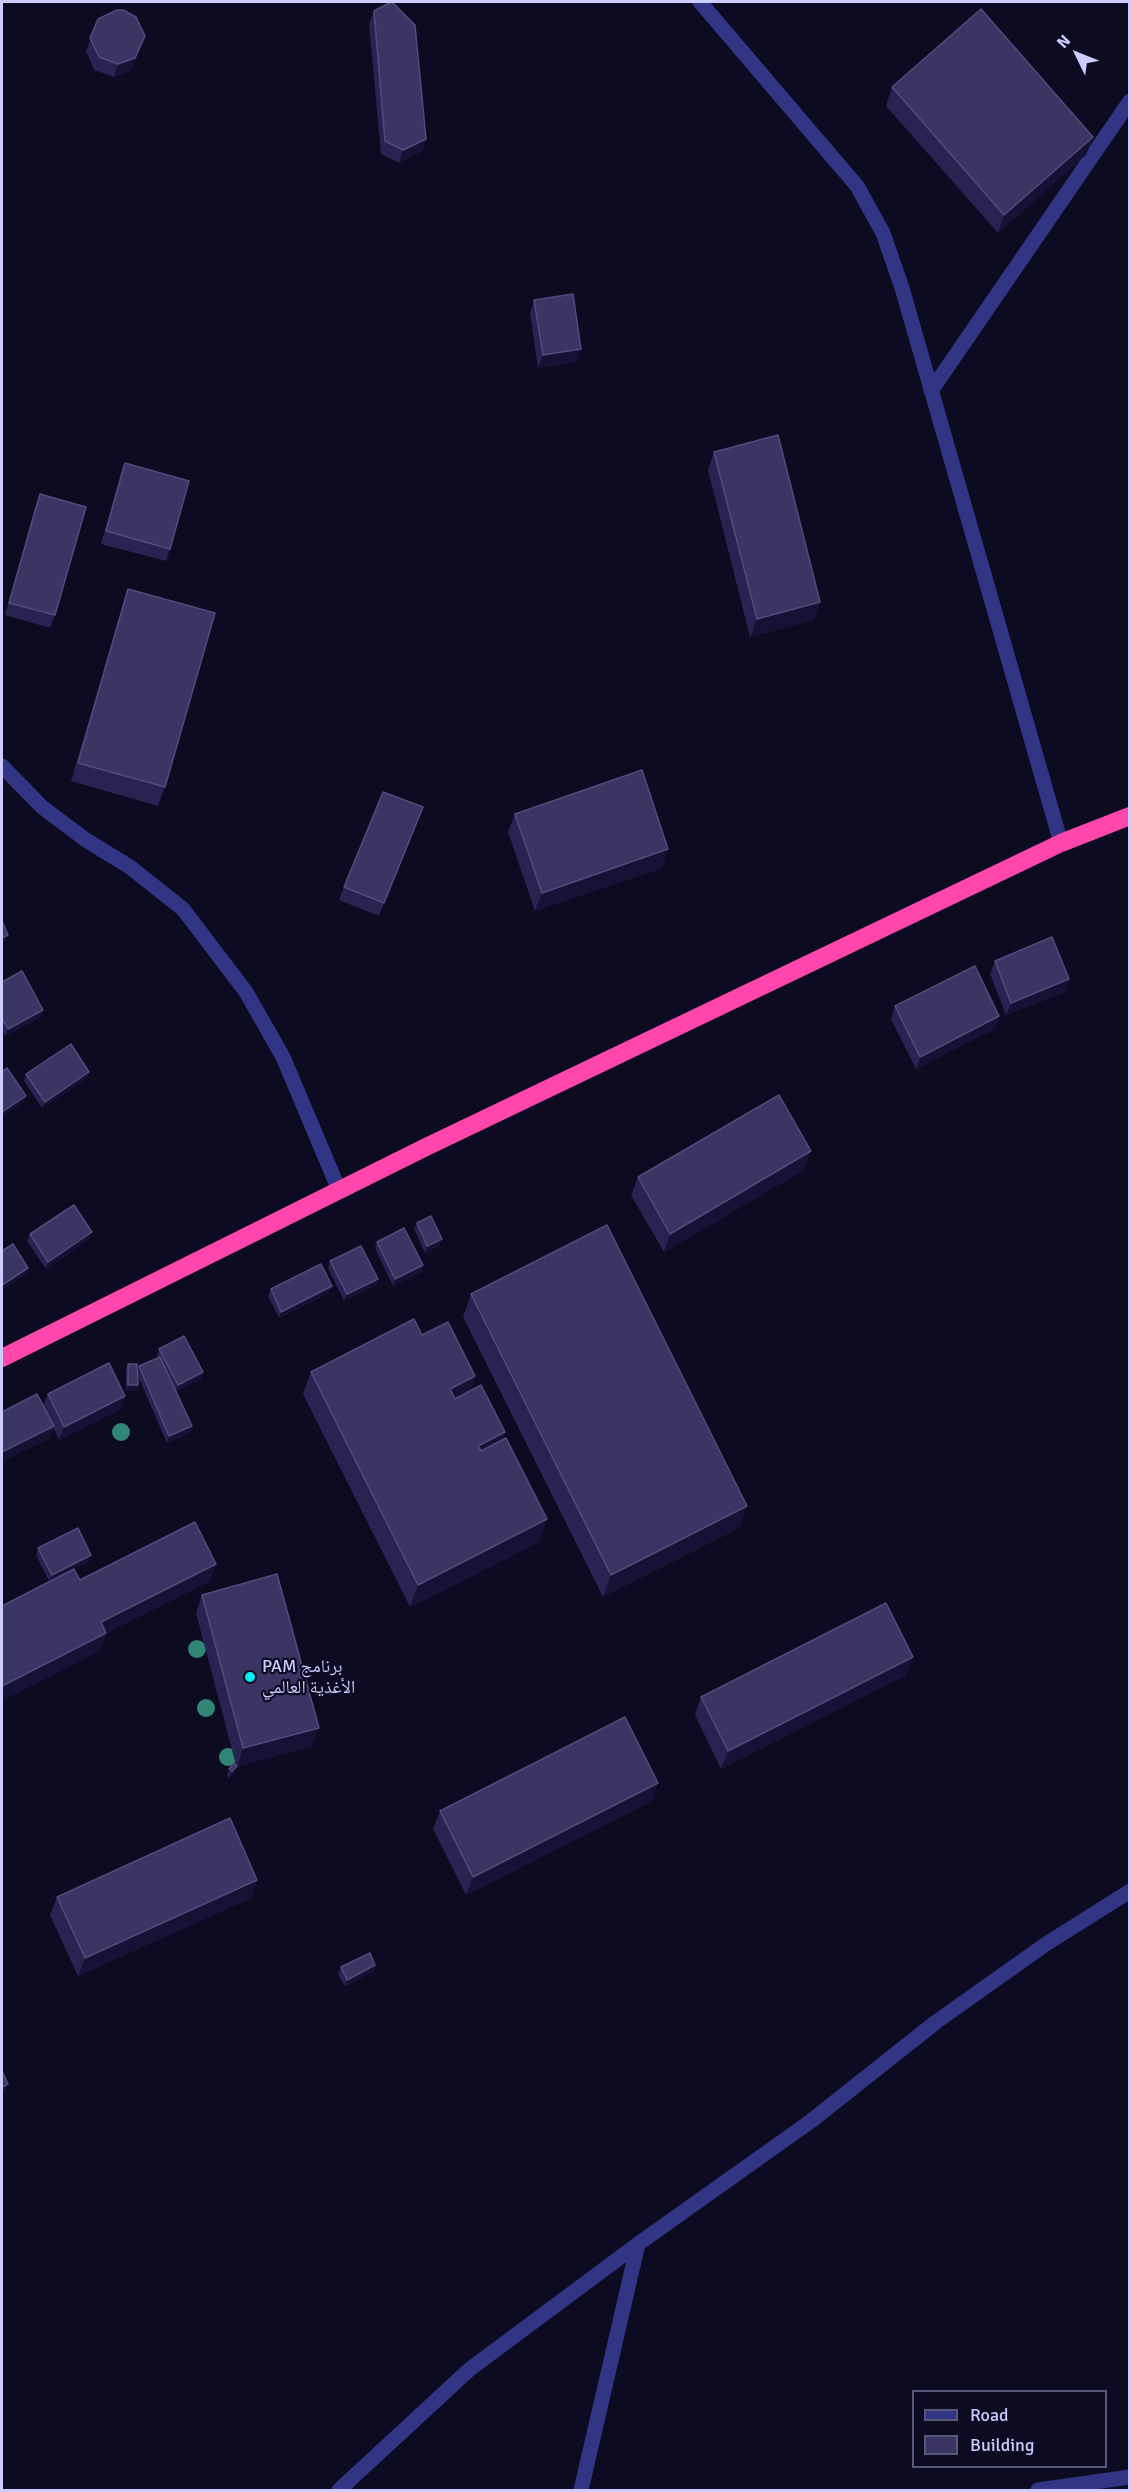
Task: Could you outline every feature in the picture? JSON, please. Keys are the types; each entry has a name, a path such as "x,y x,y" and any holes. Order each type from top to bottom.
{"highway":[{"path":"2,1358 339,1190 1061,843 1130,816"}],"street":[{"path":"700,2 857,186 883,233 902,288 1061,843"},
{"path":"931,391 1130,101"},
{"path":"2,766 42,807 86,840 130,867 183,909 246,992 283,1057 339,1190"},
{"path":"339,2490 470,2369 638,2244 811,2121 945,2016 1046,1944 1130,1891"},
{"path":"581,2490 638,2244"},
{"path":"1038,2490 1130,2477"}],"building":[{"path":"392,2 415,25 426,139 403,150 385,141 374,11"},
{"path":"981,9 1093,137 1004,215 892,87"},
{"path":"117,10 123,10 136,17 145,36 135,58 118,64 99,57 90,38 98,19"},
{"path":"573,294 581,349 543,355 534,300"},
{"path":"778,435 820,602 757,619 714,452"},
{"path":"125,463 189,481 170,549 106,531"},
{"path":"40,494 86,507 55,615 9,603"},
{"path":"128,589 215,613 165,787 78,763"},
{"path":"642,770 668,849 542,893 515,814"},
{"path":"383,792 423,807 384,903 344,887"},
{"path":"2,921 8,935 2,938"},
{"path":"1052,937 1069,979 1011,1003 995,961"},
{"path":"975,966 999,1016 920,1057 895,1006"},
{"path":"22,971 43,1010 8,1029 2,1018 2,982"},
{"path":"71,1044 89,1072 45,1102 26,1074"},
{"path":"7,1068 26,1096 2,1112 2,1072"},
{"path":"779,1095 811,1151 670,1234 638,1177"},
{"path":"74,1205 92,1232 48,1262 30,1234"},
{"path":"431,1216 442,1239 427,1246 417,1223"},
{"path":"607,1225 747,1506 611,1575 471,1294"},
{"path":"404,1228 423,1265 395,1279 377,1242"},
{"path":"13,1244 28,1268 2,1285 2,1251"},
{"path":"361,1246 378,1279 347,1294 330,1261"},
{"path":"321,1264 332,1286 281,1312 271,1289"},
{"path":"414,1319 422,1335 448,1322 475,1376 450,1389 455,1399 481,1385 505,1432 478,1446 481,1451 506,1438 547,1519 418,1585 311,1372"},
{"path":"184,1336 203,1372 178,1385 159,1349"},
{"path":"160,1357 192,1426 169,1436 139,1366"},
{"path":"109,1363 125,1396 64,1427 48,1394"},
{"path":"128,1364 137,1364 138,1385 128,1385"},
{"path":"37,1394 54,1426 2,1452 2,1412"},
{"path":"195,1522 216,1564 101,1622 106,1633 2,1686 2,1606 74,1569 80,1580"},
{"path":"78,1528 91,1555 52,1575 38,1548"},
{"path":"277,1574 319,1728 243,1748 202,1595"},
{"path":"886,1603 913,1657 728,1751 701,1697"},
{"path":"625,1717 658,1783 473,1877 440,1811"},
{"path":"234,1763 237,1766 232,1771 229,1769"},
{"path":"230,1818 257,1880 85,1958 57,1897"},
{"path":"370,1953 375,1965 347,1980 341,1967"},
{"path":"2,2071 8,2084 2,2087"}],"place":[{"name":"PAM برنامج الأغذية العالمي","path":"250,1677"}]}
